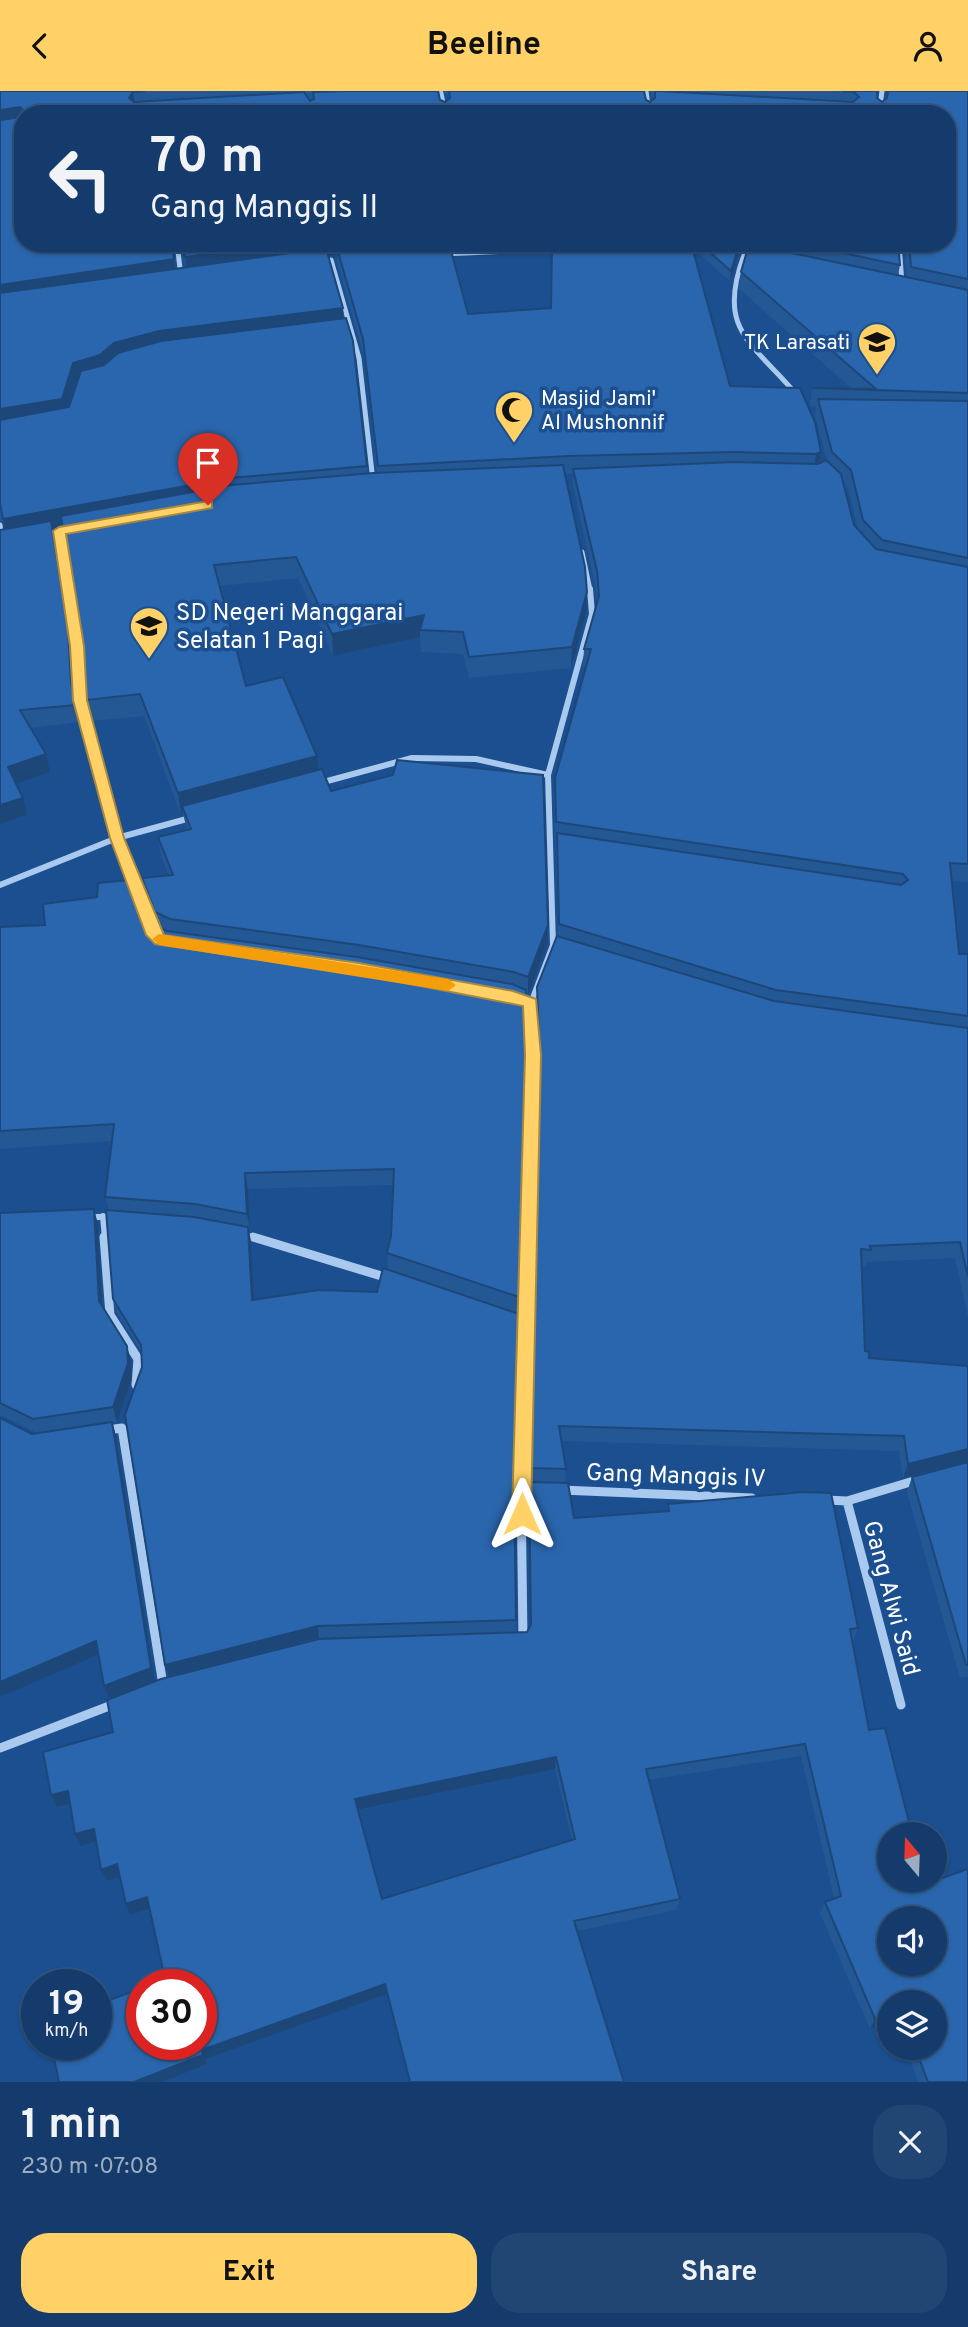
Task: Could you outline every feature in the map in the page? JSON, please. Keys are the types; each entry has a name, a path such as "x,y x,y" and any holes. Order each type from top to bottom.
{"street":[{"path":"427,94 450,92"},
{"path":"634,92 655,92"},
{"path":"441,93 443,105"},
{"path":"178,252 182,279"},
{"path":"435,254 488,252"},
{"path":"731,252 758,258"},
{"path":"889,287 903,290 900,252"},
{"path":"744,255 730,299 740,333 783,376 803,403"},
{"path":"331,260 359,358 374,489"},
{"path":"317,262 338,260"},
{"path":"169,280 195,277"},
{"path":"336,330 349,330"},
{"path":"0,525 2,543 14,541"},
{"path":"48,533 73,529"},
{"path":"59,531 77,646 80,700 117,838 154,935 160,940"},
{"path":"510,1639 523,1639 521,1489 533,1055 531,1003 557,946 549,844 548,775 592,614 590,583 580,546"},
{"path":"318,783 412,758 476,759 548,775"},
{"path":"0,885 117,838 197,816"},
{"path":"549,844 562,846"},
{"path":"513,996 531,1003"},
{"path":"103,1216 110,1315 138,1359 139,1379 134,1391"},
{"path":"77,1217 128,1217"},
{"path":"228,1232 276,1242 394,1280"},
{"path":"513,1319 526,1323"},
{"path":"126,1416 121,1428 163,1685"},
{"path":"97,1432 121,1428"},
{"path":"820,1500 847,1501 932,1476"},
{"path":"521,1489 535,1489"},
{"name":"Gang Manggis IV","path":"548,1490 766,1498"},
{"name":"Gang Alwi Said","path":"847,1501 901,1705"},
{"path":"151,1690 176,1682"},
{"path":"0,1748 126,1699"}],"building":[{"path":"0,91 145,91 133,92 129,98 134,102 304,92 310,101 314,99 313,92 438,91 440,100 445,102 450,98 449,91 644,91 646,100 650,102 655,98 655,91 660,91 853,102 859,97 854,92 842,91 877,91 877,98 882,102 887,98 888,91 968,91 968,279 911,267 910,252 956,252 956,105 14,105 14,108 0,110"},
{"path":"14,118 14,252 173,252 174,259 0,285 0,120"},
{"path":"184,252 222,252 185,257"},
{"path":"297,252 327,252 343,308 159,331 114,343 100,355 73,363 62,399 0,409 0,293"},
{"path":"338,252 451,252 468,314 551,308 552,252 693,252 730,386 800,388 815,422 821,452 568,456 378,466 363,339"},
{"path":"709,252 737,252 731,271"},
{"path":"747,252 787,252 968,290 968,393 812,388 876,389 741,272"},
{"path":"839,252 899,252 900,265"},
{"path":"346,318 353,341 367,466 230,478 3,519 0,504 0,420 69,407 81,371 104,365 118,353 161,341"},
{"path":"818,399 968,401 968,558 882,540 863,520 851,470 832,452"},
{"path":"826,460 841,474 854,525 876,549 968,567 968,864 950,863 959,954 968,954 968,1016 776,990 559,924 557,833 901,885 908,880 903,874 556,822 555,778 591,649 584,649 599,596 597,571 573,469 733,462 818,464"},
{"path":"563,465 585,567 587,592 572,647 469,657 463,632 420,630 424,615 332,634 296,557 214,565 246,686 283,677 317,756 178,793 140,694 87,700 81,678 78,624 61,516 231,485 373,473"},
{"path":"51,521 68,629 71,683 76,705 20,710 46,754 8,767 23,798 0,805 0,530"},
{"path":"397,760 543,775 548,925 528,977 514,972 359,945 170,919 155,912 142,878 173,875 158,837 191,829 182,806 322,769 331,791 393,775"},
{"path":"130,880 146,921 167,931 357,957 512,984 526,990 528,1038 519,1297 387,1253 391,1236 394,1169 245,1173 247,1214 195,1204 105,1197 114,1124 0,1131 0,927 45,925 43,904 97,897 98,883"},
{"path":"557,936 774,1001 968,1028 968,1277 960,1242 870,1246 871,1250 861,1249 865,1351 869,1352 869,1358 968,1366 968,1449 908,1464 904,1436 559,1426 566,1469 529,1468 539,1038 537,987"},
{"path":"94,1209 99,1301 127,1346 128,1363 113,1407 33,1419 0,1403 0,1213"},
{"path":"106,1210 194,1217 248,1227 252,1300 319,1290 377,1292 383,1268 519,1314 514,1476 516,1620 318,1626 165,1665 125,1415 142,1367 141,1345 113,1299"},
{"path":"0,1418 32,1434 112,1422 151,1668 104,1686 96,1641 0,1682"},
{"path":"968,1462 968,1665 966,1665 912,1477"},
{"path":"529,1482 568,1483 574,1518 669,1511 668,1504 803,1492 831,1493 858,1628 850,1629 869,1730 885,1728 909,1822 877,1822 877,1892 947,1892 947,1876 968,1869 968,2082 928,2082 920,2060 947,2060 947,1990 877,1990 875,2019 825,1902 841,1896 805,1744 646,1769 680,1899 574,1921 624,2082 410,2082 385,1984 217,2045 217,1969 163,1969 147,1897 126,1904 117,1864 101,1870 94,1829 75,1834 68,1791 51,1795 43,1752 113,1732 107,1700 161,1679 319,1639 527,1632 531,1625","holes":["556,1757 575,1839 382,1899 355,1799"]},
{"path":"126,1994 126,2060 190,2060 134,2082 59,2082 54,2060 112,2060 112,1999"}],"slow traffic":[{"path":"159,939 448,985"}],"place":[{"name":"TK Larasati","path":"877,376"},
{"name":"Masjid Jami' Al Mushonnif","path":"514,444"},
{"name":"SD Negeri Manggarai Selatan 1 Pagi","path":"149,660"}],"route":[{"path":"208,505 59,531 77,646 80,700 117,838 154,935 160,940 359,969 513,996 531,1003 533,1055 530,1090 522,1514"}]}
